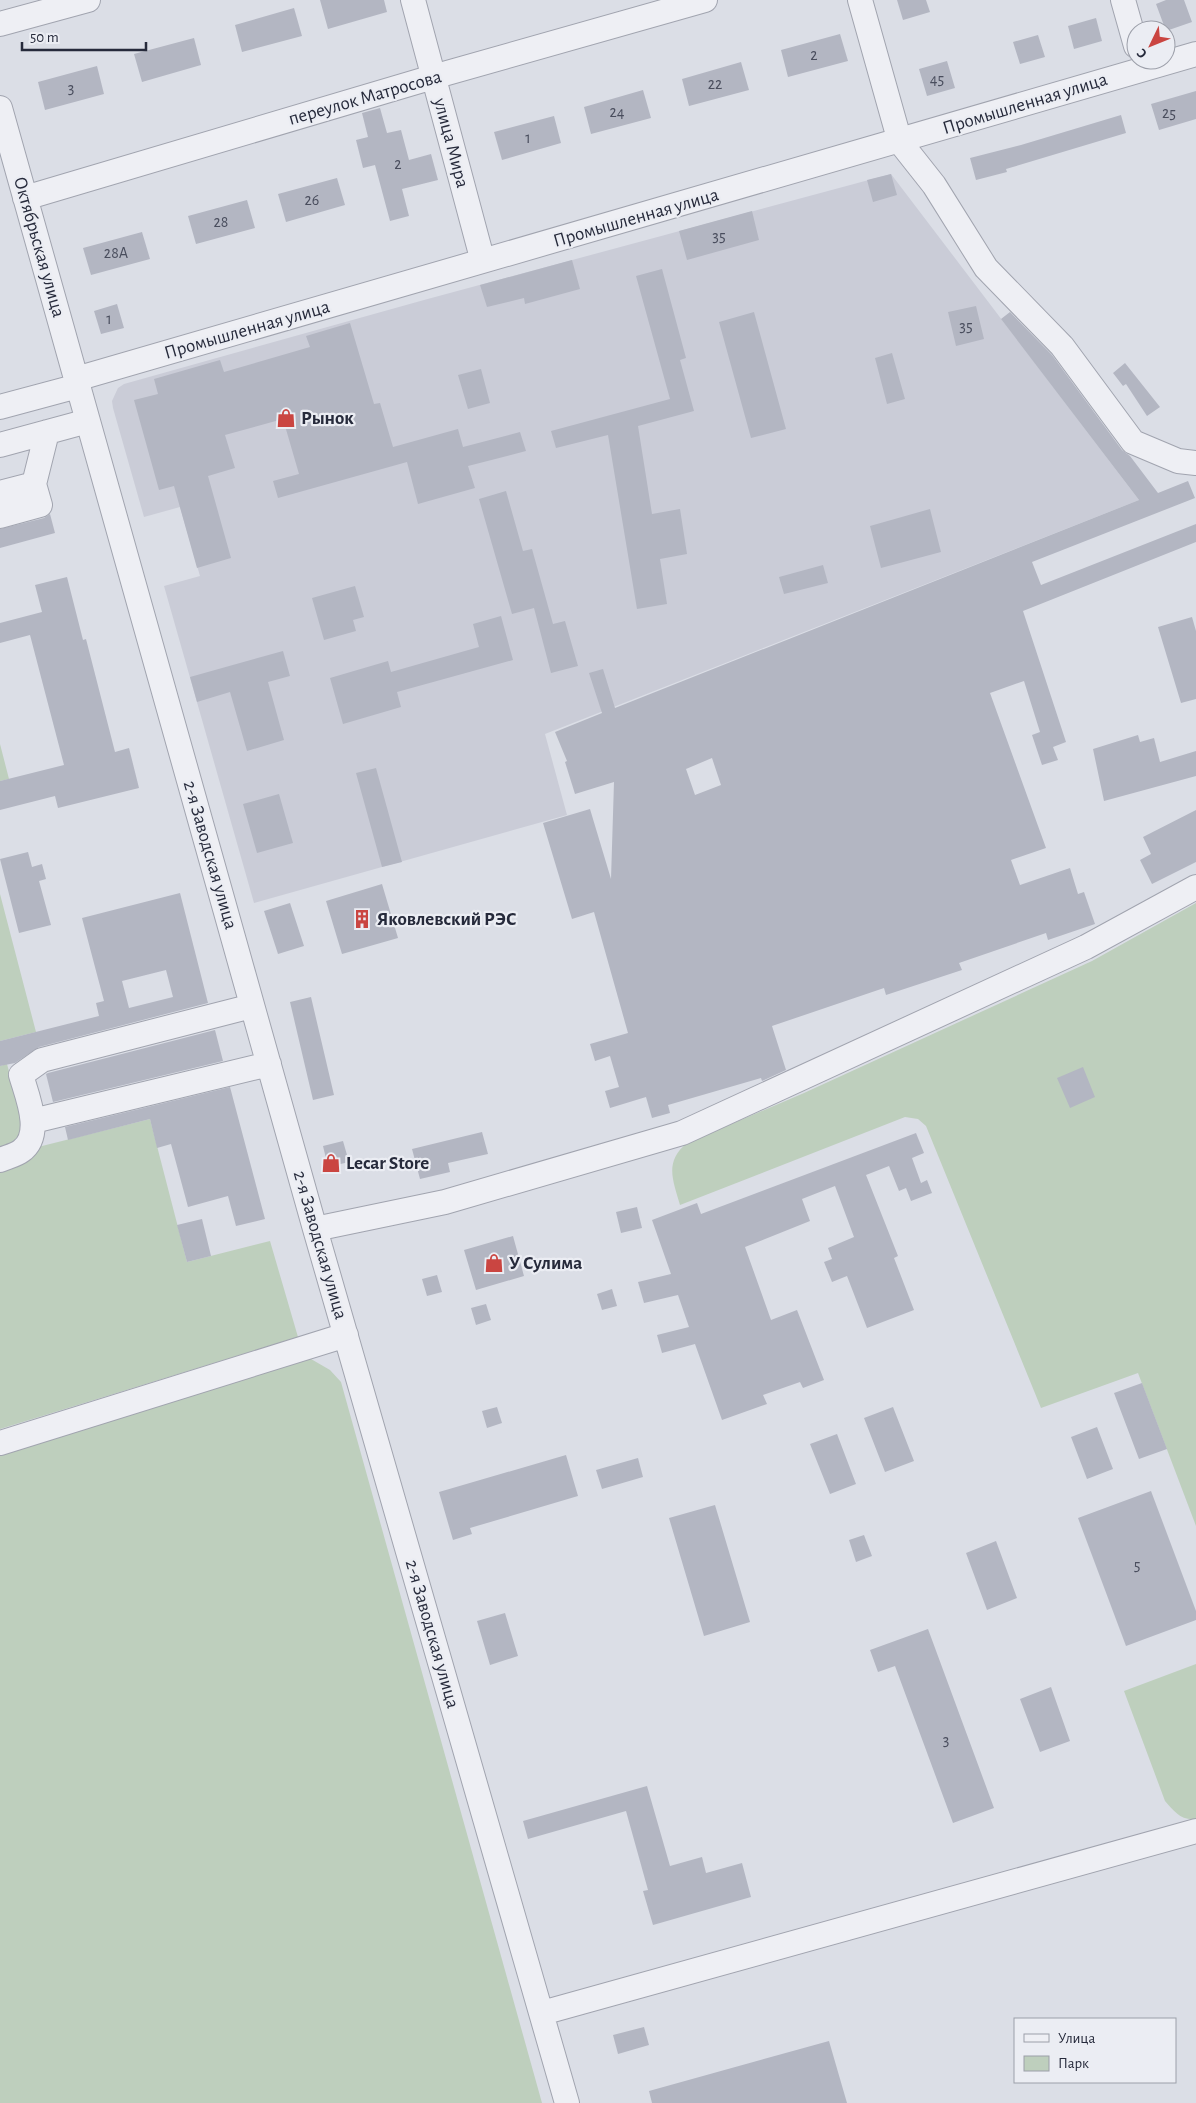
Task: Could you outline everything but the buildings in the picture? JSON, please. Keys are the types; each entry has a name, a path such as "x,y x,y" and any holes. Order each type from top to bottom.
{"street":[{"path":"0,24 88,0"},
{"name":"улица Мира","path":"413,0 482,258"},
{"name":"переулок Матросова","path":"25,198 433,77 705,0"},
{"path":"860,0 900,142 934,186 986,268 1062,346 1133,442 1178,461 1196,463"},
{"path":"1122,0 1128,20"},
{"name":"Промышленная улица","path":"1176,58 1196,54"},
{"name":"Промышленная улица","path":"0,407 77,382 900,142 1126,69"},
{"name":"Октябрьская улица","path":"0,108 77,382"},
{"name":"2-я Заводская улица","path":"77,382 315,1229 567,2103"},
{"path":"0,445 88,421"},
{"path":"0,516 40,505 34,484 47,432"},
{"path":"0,493 34,484"},
{"path":"315,1229 445,1202 682,1133 1086,947 1196,887"},
{"path":"0,1160 21,1152 31,1141 33,1121 21,1075 42,1060 252,1006"},
{"path":"33,1121 269,1064"},
{"path":"0,1443 346,1335"},
{"path":"542,2013 1196,1832"}],"shaded area":[{"path":"891,174 1139,500 545,734 567,815 254,903 164,586 200,576 180,507 144,517 113,408 112,401 118,388 124,384 424,300"}],"green space":[{"path":"0,744 9,779 0,781"},
{"path":"0,894 36,1032 0,1041"},
{"path":"1196,903 1196,1526 1138,1373 1041,1408 926,1126 918,1119 905,1117 680,1205 672,1172 675,1157 687,1143 804,1093 1092,961"},
{"path":"7,1064 30,1149 150,1119 187,1262 270,1241 298,1337 0,1429 0,1066"},
{"path":"311,1359 330,1370 341,1382 542,2103 0,2103 0,1452"},
{"path":"1196,1664 1196,1819 1191,1819 1182,1817 1165,1801 1124,1691"}],"place":[{"name":"Рынок","path":"286,418"},
{"name":"Яковлевский РЭС","path":"362,919"},
{"name":"Lecar Store","path":"331,1163"},
{"name":"У Сулима","path":"494,1263"}]}
